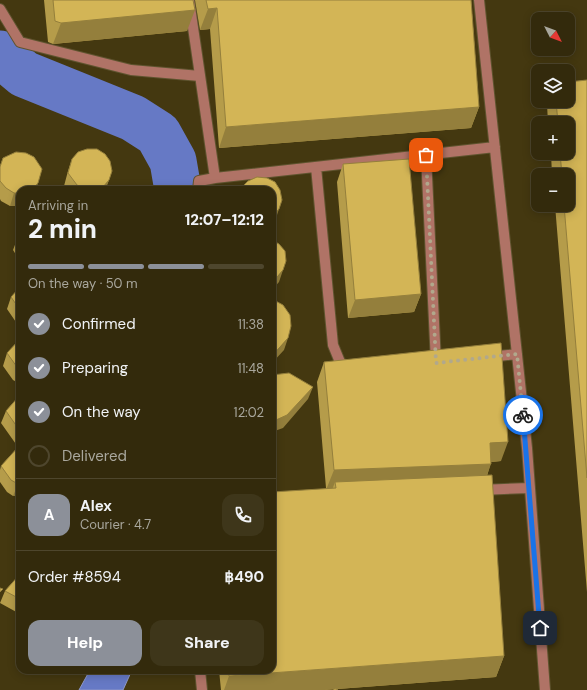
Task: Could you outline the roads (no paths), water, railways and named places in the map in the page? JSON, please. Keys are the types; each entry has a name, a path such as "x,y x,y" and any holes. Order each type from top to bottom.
{"lane":[{"path":"189,0 215,178"},
{"path":"479,0 517,354 545,690"},
{"path":"0,9 20,42 131,70 200,76"},
{"path":"198,186 199,181 215,178 495,147"},
{"path":"426,155 436,363"},
{"path":"316,167 333,345 340,362 352,372 360,371"},
{"path":"480,358 517,354"},
{"path":"467,491 529,488"},
{"path":"200,674 202,690"}],"water":[{"path":"88,674 130,674 123,690 79,690"}],"waterway":[{"path":"0,54 24,74 133,118 158,134 173,161 177,186"}]}
